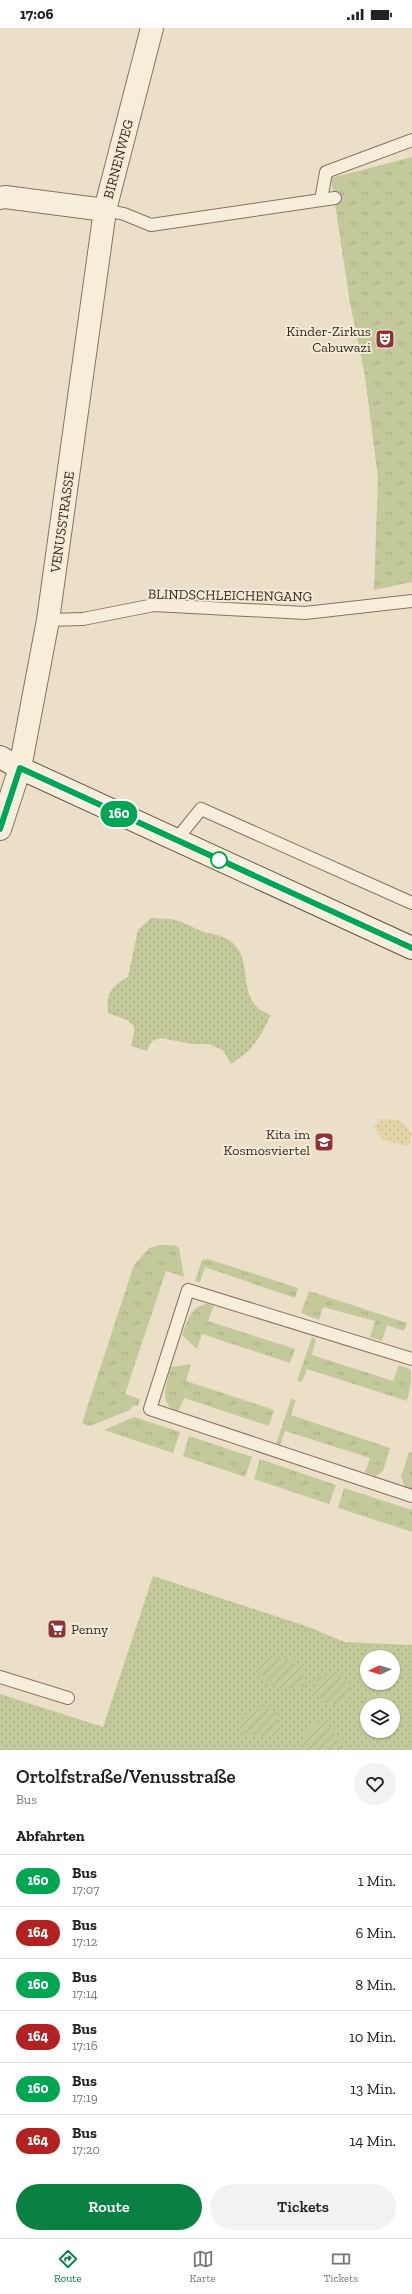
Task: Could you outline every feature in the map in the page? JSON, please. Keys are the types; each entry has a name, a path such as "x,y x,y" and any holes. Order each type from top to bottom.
{"street":[{"name":"BIRNENWEG","path":"0,198 5,197 105,210 152,28"},
{"name":"VENUSSTRASSE","path":"0,829 20,768 48,620 105,210"},
{"path":"0,757 20,768 412,948"}],"lane":[{"path":"321,200 326,172 412,140"},
{"path":"105,210 124,214 151,225 335,198"},
{"name":"BLINDSCHLEICHENGANG","path":"48,620 83,619 154,605 305,613 412,601"},
{"path":"176,840 200,809 412,904"},
{"path":"412,1359 188,1290 150,1409 412,1496"},
{"path":"0,1677 68,1698"}],"green space":[{"name":"Kinder-Zirkus Cabuwazi","path":"412,157 412,582 374,590 378,478 365,376 350,303 331,178"},
{"path":"151,918 176,920 204,932 223,937 230,940 240,952 248,992 252,1001 259,1009 271,1015 263,1031 251,1048 231,1064 223,1050 209,1044 192,1044 161,1038 152,1041 147,1051 131,1046 134,1026 127,1020 108,1013 107,1006 111,991 128,977 138,930"},
{"path":"160,1245 174,1245 179,1248 184,1277 166,1271 125,1394 140,1399 138,1406 134,1405 130,1410 90,1426 82,1423 134,1265 149,1248"},
{"path":"208,1259 298,1288 295,1298 205,1267 200,1282 195,1281 202,1260"},
{"path":"309,1291 407,1323 404,1331 387,1325 382,1341 370,1337 375,1321 323,1307 319,1320 301,1313"},
{"path":"208,1304 214,1306 208,1321 295,1349 290,1363 202,1334 197,1349 182,1335 188,1319 193,1311 202,1305"},
{"path":"312,1337 316,1339 312,1355 393,1381 399,1365 410,1369 411,1377 407,1401 307,1369 302,1382 297,1381"},
{"path":"191,1364 186,1381 274,1410 269,1426 184,1398 178,1412 172,1408 167,1404 165,1392 171,1367"},
{"path":"291,1399 296,1400 291,1415 390,1448 383,1471 376,1476 365,1472 370,1458 285,1431 280,1445 276,1444"},
{"path":"134,1417 180,1432 173,1453 104,1430"},
{"path":"189,1436 252,1457 245,1477 183,1456"},
{"path":"409,1452 412,1453 412,1489 405,1487 401,1477"},
{"path":"260,1459 336,1485 329,1504 254,1479"},
{"path":"344,1488 412,1510 412,1532 338,1508"},
{"path":"153,1576 306,1626 345,1642 412,1645 412,1750 0,1750 0,1694 103,1727"},
{"path":"270,1657 277,1657 294,1663 299,1667 305,1677 306,1684 300,1688 286,1689 280,1688 267,1681 258,1671 260,1662"},
{"path":"334,1674 342,1678 349,1686 350,1698 344,1702 330,1704 319,1698 316,1685 319,1677"},
{"path":"267,1708 277,1712 280,1729 277,1733 259,1736 243,1733 242,1721 247,1713"},
{"path":"324,1724 332,1727 343,1750 307,1750 306,1732 314,1725"}],"sand":[{"path":"379,1119 390,1119 403,1123 412,1135 410,1143 406,1146 383,1140 374,1127"}],"bus line":[{"name":"160","path":"0,829 20,768 412,948"}],"place":[{"name":"Kinder-Zirkus Cabuwazi","path":"385,339"},
{"name":"Kita im Kosmosviertel","path":"324,1142"},
{"name":"Penny","path":"57,1629"}]}
